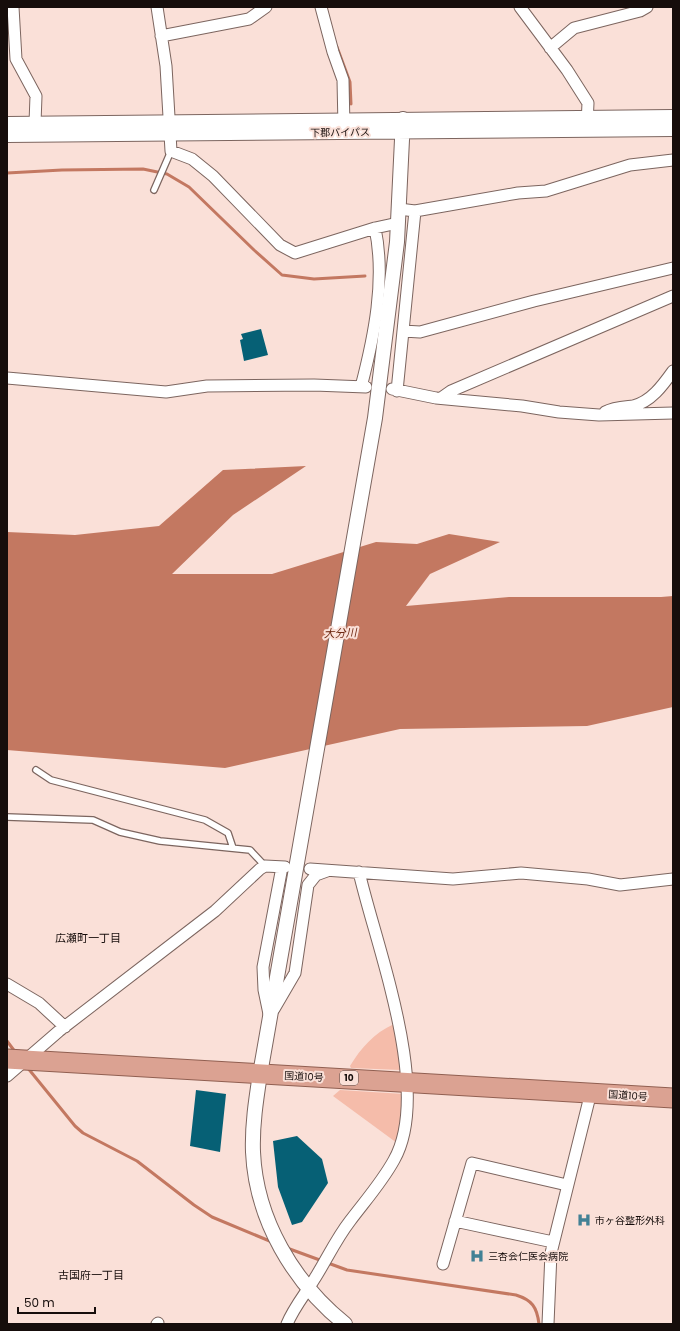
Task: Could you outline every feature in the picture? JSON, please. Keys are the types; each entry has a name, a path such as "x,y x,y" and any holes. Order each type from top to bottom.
{"highway":[{"name":"国道10号","path":"17,1063 260,1074 673,1098"}],"street":[{"path":"14,7 16,59 36,96 35,123"},
{"path":"157,7 168,88 170,153 192,159 213,176 280,246 295,254 375,228 398,223"},
{"path":"161,36 249,19 266,7"},
{"path":"321,7 333,52 343,80 344,126"},
{"path":"520,7 588,103 587,124"},
{"path":"550,48 574,28 647,7"},
{"path":"587,124 673,117"},
{"path":"7,124 35,123 170,128"},
{"path":"7,135 170,128 344,126 587,124 673,129"},
{"path":"345,1324 322,1304 309,1288 282,1250 275,1237 261,1197 253,1154 254,1114 372,428 393,287 399,209 402,126"},
{"path":"399,209 415,211 518,193 546,191 630,165 673,160"},
{"path":"415,211 403,331 394,390 441,398 599,415 673,414"},
{"path":"7,378 166,392 207,386 314,385 363,387 380,274 379,247 375,228"},
{"path":"403,331 420,332 534,301 673,268"},
{"path":"441,398 451,391 673,296"},
{"path":"599,415 613,408 635,405 648,400 662,386 673,371"},
{"path":"17,1063 215,911 265,866 284,867 263,967 264,990 270,1017"},
{"path":"310,868 453,879 521,873 588,879 620,885 673,879"},
{"path":"270,1017 295,973 308,885 316,875 334,870"},
{"path":"287,1324 324,1260 350,1220 389,1169 399,1149 406,1125 407,1082 404,1052 392,998 358,872"},
{"path":"7,984 39,1003 65,1027"},
{"path":"548,1324 550,1268 553,1242 590,1092"},
{"path":"442,1264 472,1163 567,1185"},
{"path":"455,1221 553,1242"}],"lane":[{"path":"154,190 170,153"},
{"path":"36,770 51,780 205,820 228,833 233,848"},
{"path":"7,817 93,820 120,832 138,837 178,843 250,850 265,866"}],"shaded area":[{"path":"394,1024 401,1070 351,1068 350,1066 354,1059 363,1047 374,1036"},
{"path":"340,1090 404,1094 397,1143 333,1096"}],"water":[{"name":"大分川","path":"306,466 233,515 172,574 272,574 376,542 417,544 449,534 500,542 430,574 406,606 509,597 673,596 673,707 587,726 400,729 225,768 7,750 7,532 75,535 159,526 223,470"}],"building":[{"path":"261,329 268,355 244,361 240,340 243,339 241,334"},
{"path":"196,1090 226,1094 220,1152 190,1146"},
{"path":"297,1136 322,1159 328,1183 302,1222 292,1225 278,1187 273,1141"}],"waterway":[{"path":"337,47 350,82 351,104"},
{"path":"7,173 62,170 143,169 167,174 189,187 282,275 314,279 365,276"},
{"path":"7,1041 16,1053"},
{"path":"27,1067 75,1126 83,1133 137,1161 212,1217 272,1242"},
{"path":"287,1248 347,1270 516,1295 526,1299 533,1305 537,1313 539,1324"}],"place":[{"name":"市ヶ谷整形外科","path":"584,1220"},
{"name":"三杏会仁医会病院","path":"477,1256"}],"district":[{"name":"広瀬町一丁目","path":"88,938"},
{"name":"古国府一丁目","path":"91,1275"}]}
